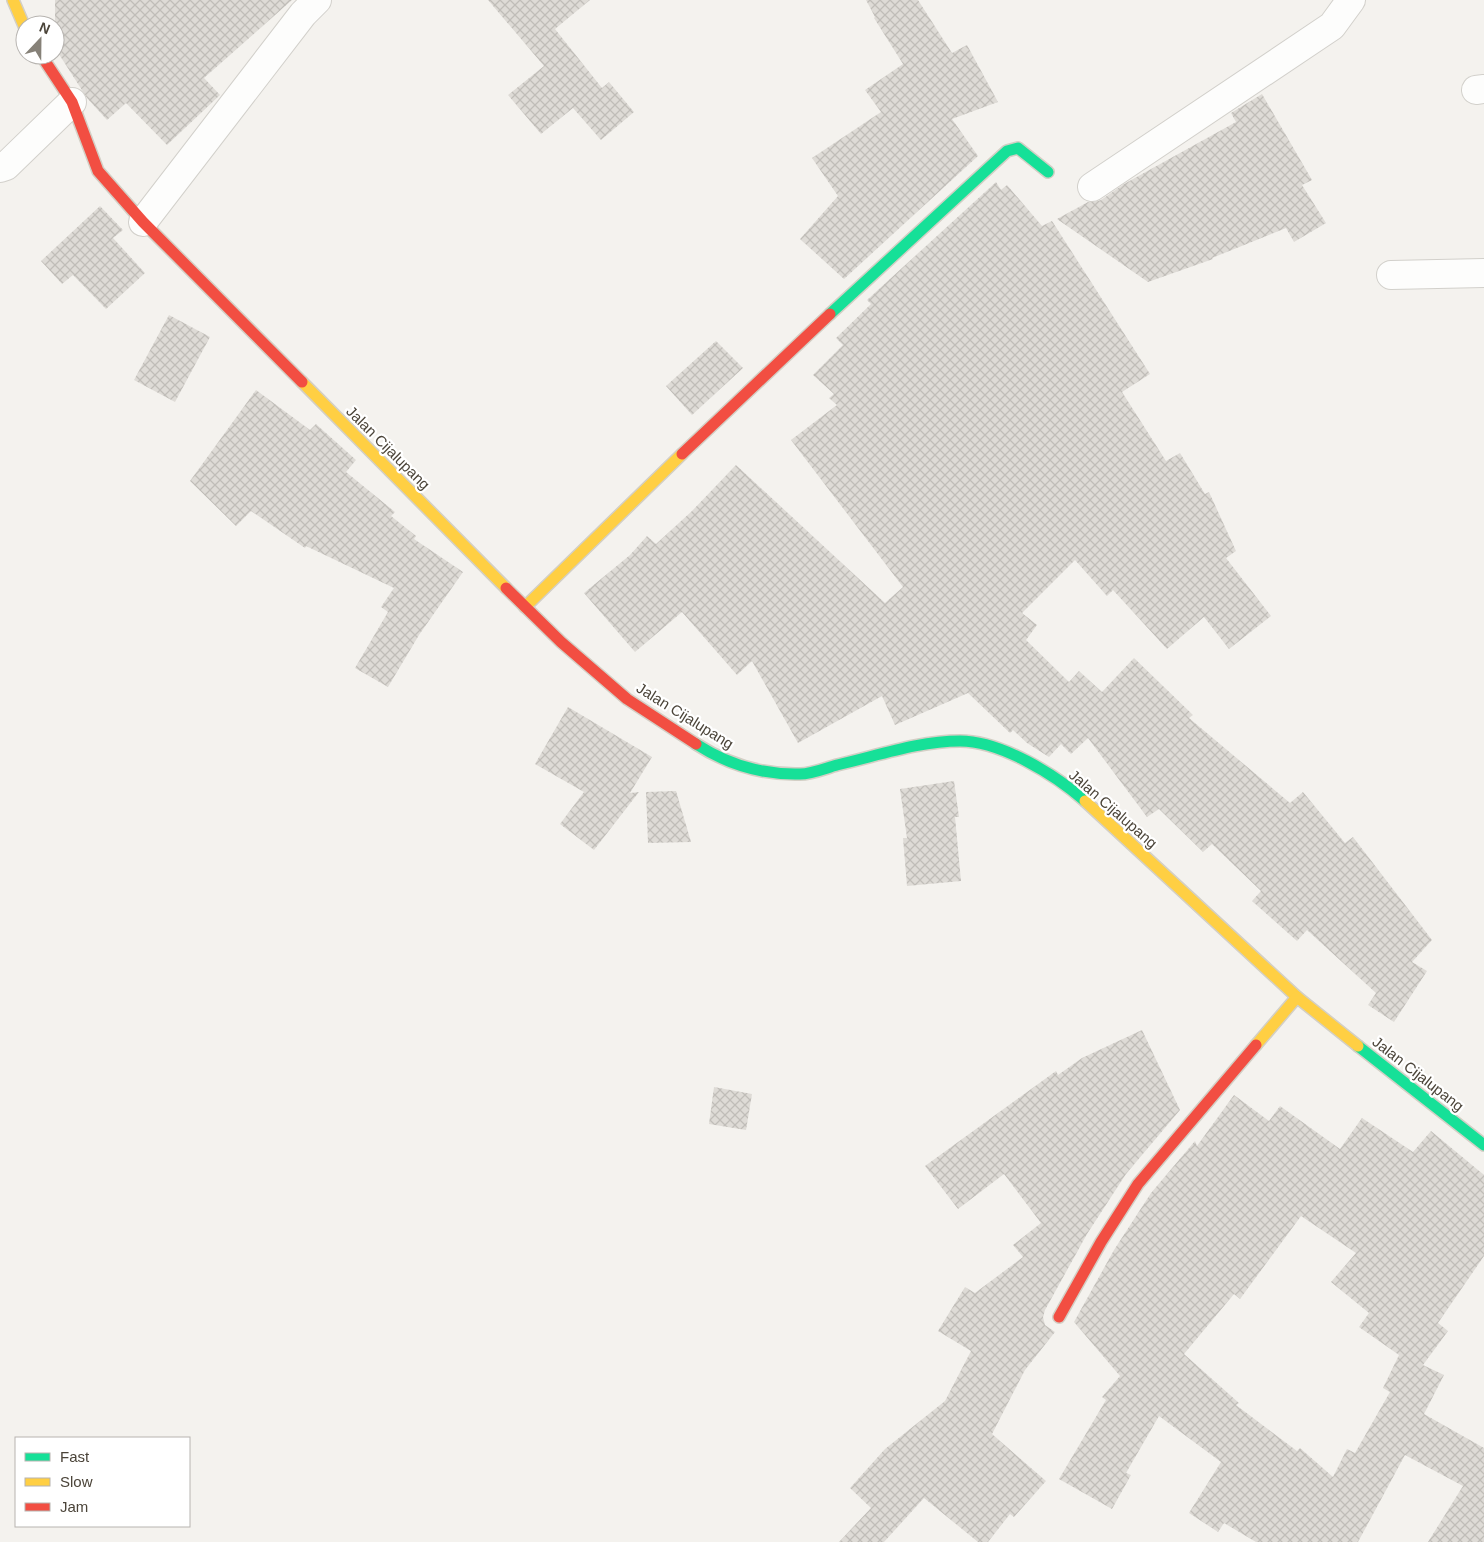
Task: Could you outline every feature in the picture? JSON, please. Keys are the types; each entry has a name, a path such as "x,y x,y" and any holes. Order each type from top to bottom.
{"street":[{"path":"13,0 19,15"},
{"path":"143,222 303,14 317,0"},
{"path":"1092,187 1332,26 1351,0"},
{"name":"Jalan Cijalupang","path":"48,65 72,102 98,171 143,222 525,607 561,642 627,699 714,756 744,767 777,773 802,774 922,745 961,741 987,745 1020,757 1074,791 1297,997 1484,1146"},
{"path":"0,168 6,166 72,102"},
{"path":"525,607 678,457 906,242 1007,151 1018,148 1048,172"},
{"path":"1391,275 1484,273"},
{"path":"1059,1317 1101,1242 1138,1184 1297,997"}],"building":[{"path":"55,0 292,0 204,78 220,95 167,145 126,103 107,120 87,98 65,64 65,15 55,15"},
{"path":"488,0 590,0 555,29 602,88 609,82 634,112 601,140 573,108 541,134 508,95 544,66"},
{"path":"866,0 918,0 952,53 967,45 998,102 952,119 978,156 844,279 800,239 838,196 812,158 881,112 865,90 903,64 874,18"},
{"path":"1262,94 1312,180 1302,185 1326,223 1294,242 1286,228 1213,259 1148,282 1057,219 1088,202 1101,200 1124,184 1236,122 1231,113"},
{"path":"996,182 1001,190 1007,185 1042,226 1052,221 1150,374 1122,392 1166,461 1180,453 1205,494 1209,492 1236,551 1226,558 1271,616 1229,649 1204,617 1167,649 1113,590 1107,596 1075,560 1022,613 1037,625 1026,640 1069,682 1079,671 1102,692 1134,658 1193,715 1189,718 1290,803 1303,792 1345,843 1353,837 1432,940 1412,962 1427,971 1394,1022 1368,1005 1376,993 1307,930 1297,941 1252,901 1261,891 1212,844 1203,852 1159,809 1147,817 1088,738 1071,754 1061,744 1049,757 1027,743 1013,730 1010,733 968,693 895,725 882,696 798,743 752,661 737,675 682,612 635,652 584,593 630,555 647,536 656,544 692,511 736,465 885,603 903,587 791,440 837,405 829,398 834,394 813,375 843,345 836,338 871,304 867,300"},
{"path":"100,206 123,230 113,238 145,273 106,309 73,275 62,284 41,261"},
{"path":"169,315 210,337 175,402 134,380"},
{"path":"716,341 743,368 692,415 666,386"},
{"path":"256,390 310,430 316,424 356,460 346,472 395,512 391,516 416,536 414,539 463,572 419,635 388,687 355,668 388,612 381,607 394,588 306,546 305,548 251,511 236,526 190,481"},
{"path":"568,707 652,757 630,793 639,792 594,850 560,824 584,792 535,764"},
{"path":"954,781 959,817 955,817 961,881 907,886 903,838 907,838 900,789"},
{"path":"676,791 691,842 648,843 646,792"},
{"path":"1142,1030 1180,1110 1126,1174 1087,1234 1045,1310 1043,1317 1045,1325 1055,1332 1025,1370 992,1434 1046,1481 1014,1517 1010,1514 988,1542 978,1542 924,1498 884,1542 839,1542 871,1508 850,1488 885,1449 945,1401 971,1351 938,1331 965,1287 975,1293 1023,1257 1013,1245 1041,1223 1004,1174 958,1209 925,1166 1056,1071 1058,1075 1082,1058"},
{"path":"714,1087 752,1094 746,1130 709,1124"},
{"path":"1234,1095 1269,1121 1280,1106 1340,1149 1362,1118 1413,1152 1431,1131 1484,1175 1484,1256 1438,1323 1448,1331 1423,1365 1444,1375 1424,1414 1484,1448 1484,1542 1428,1542 1463,1486 1405,1455 1358,1542 1256,1542 1224,1523 1218,1532 1189,1513 1221,1462 1159,1416 1126,1473 1131,1475 1112,1509 1059,1479 1106,1400 1102,1397 1120,1376 1074,1322 1114,1250 1151,1193 1195,1141 1197,1146","holes":["1301,1216 1356,1253 1331,1282 1369,1313 1359,1327 1399,1355 1383,1388 1390,1392 1355,1453 1347,1449 1333,1477 1300,1448 1297,1451 1236,1405 1239,1403 1184,1354 1234,1294 1240,1299"]}],"traffic: fast":[{"path":"830,314 1007,151 1018,148 1048,172"},
{"path":"696,744 733,763 746,767 772,773 805,774 929,743 960,741 976,743 993,747 1027,761 1059,781 1085,801"},
{"path":"1358,1046 1484,1145"}],"traffic: slow":[{"path":"13,0 19,15"},
{"path":"302,382 506,588"},
{"path":"525,607 682,454"},
{"path":"1085,801 1297,997 1358,1046"},
{"path":"1256,1045 1297,997"}],"traffic: jam":[{"path":"48,65 72,102 98,171 143,222 302,382"},
{"path":"682,454 830,314"},
{"path":"506,588 561,642 627,699 696,744"},
{"path":"1059,1317 1101,1242 1138,1184 1256,1045"}]}
